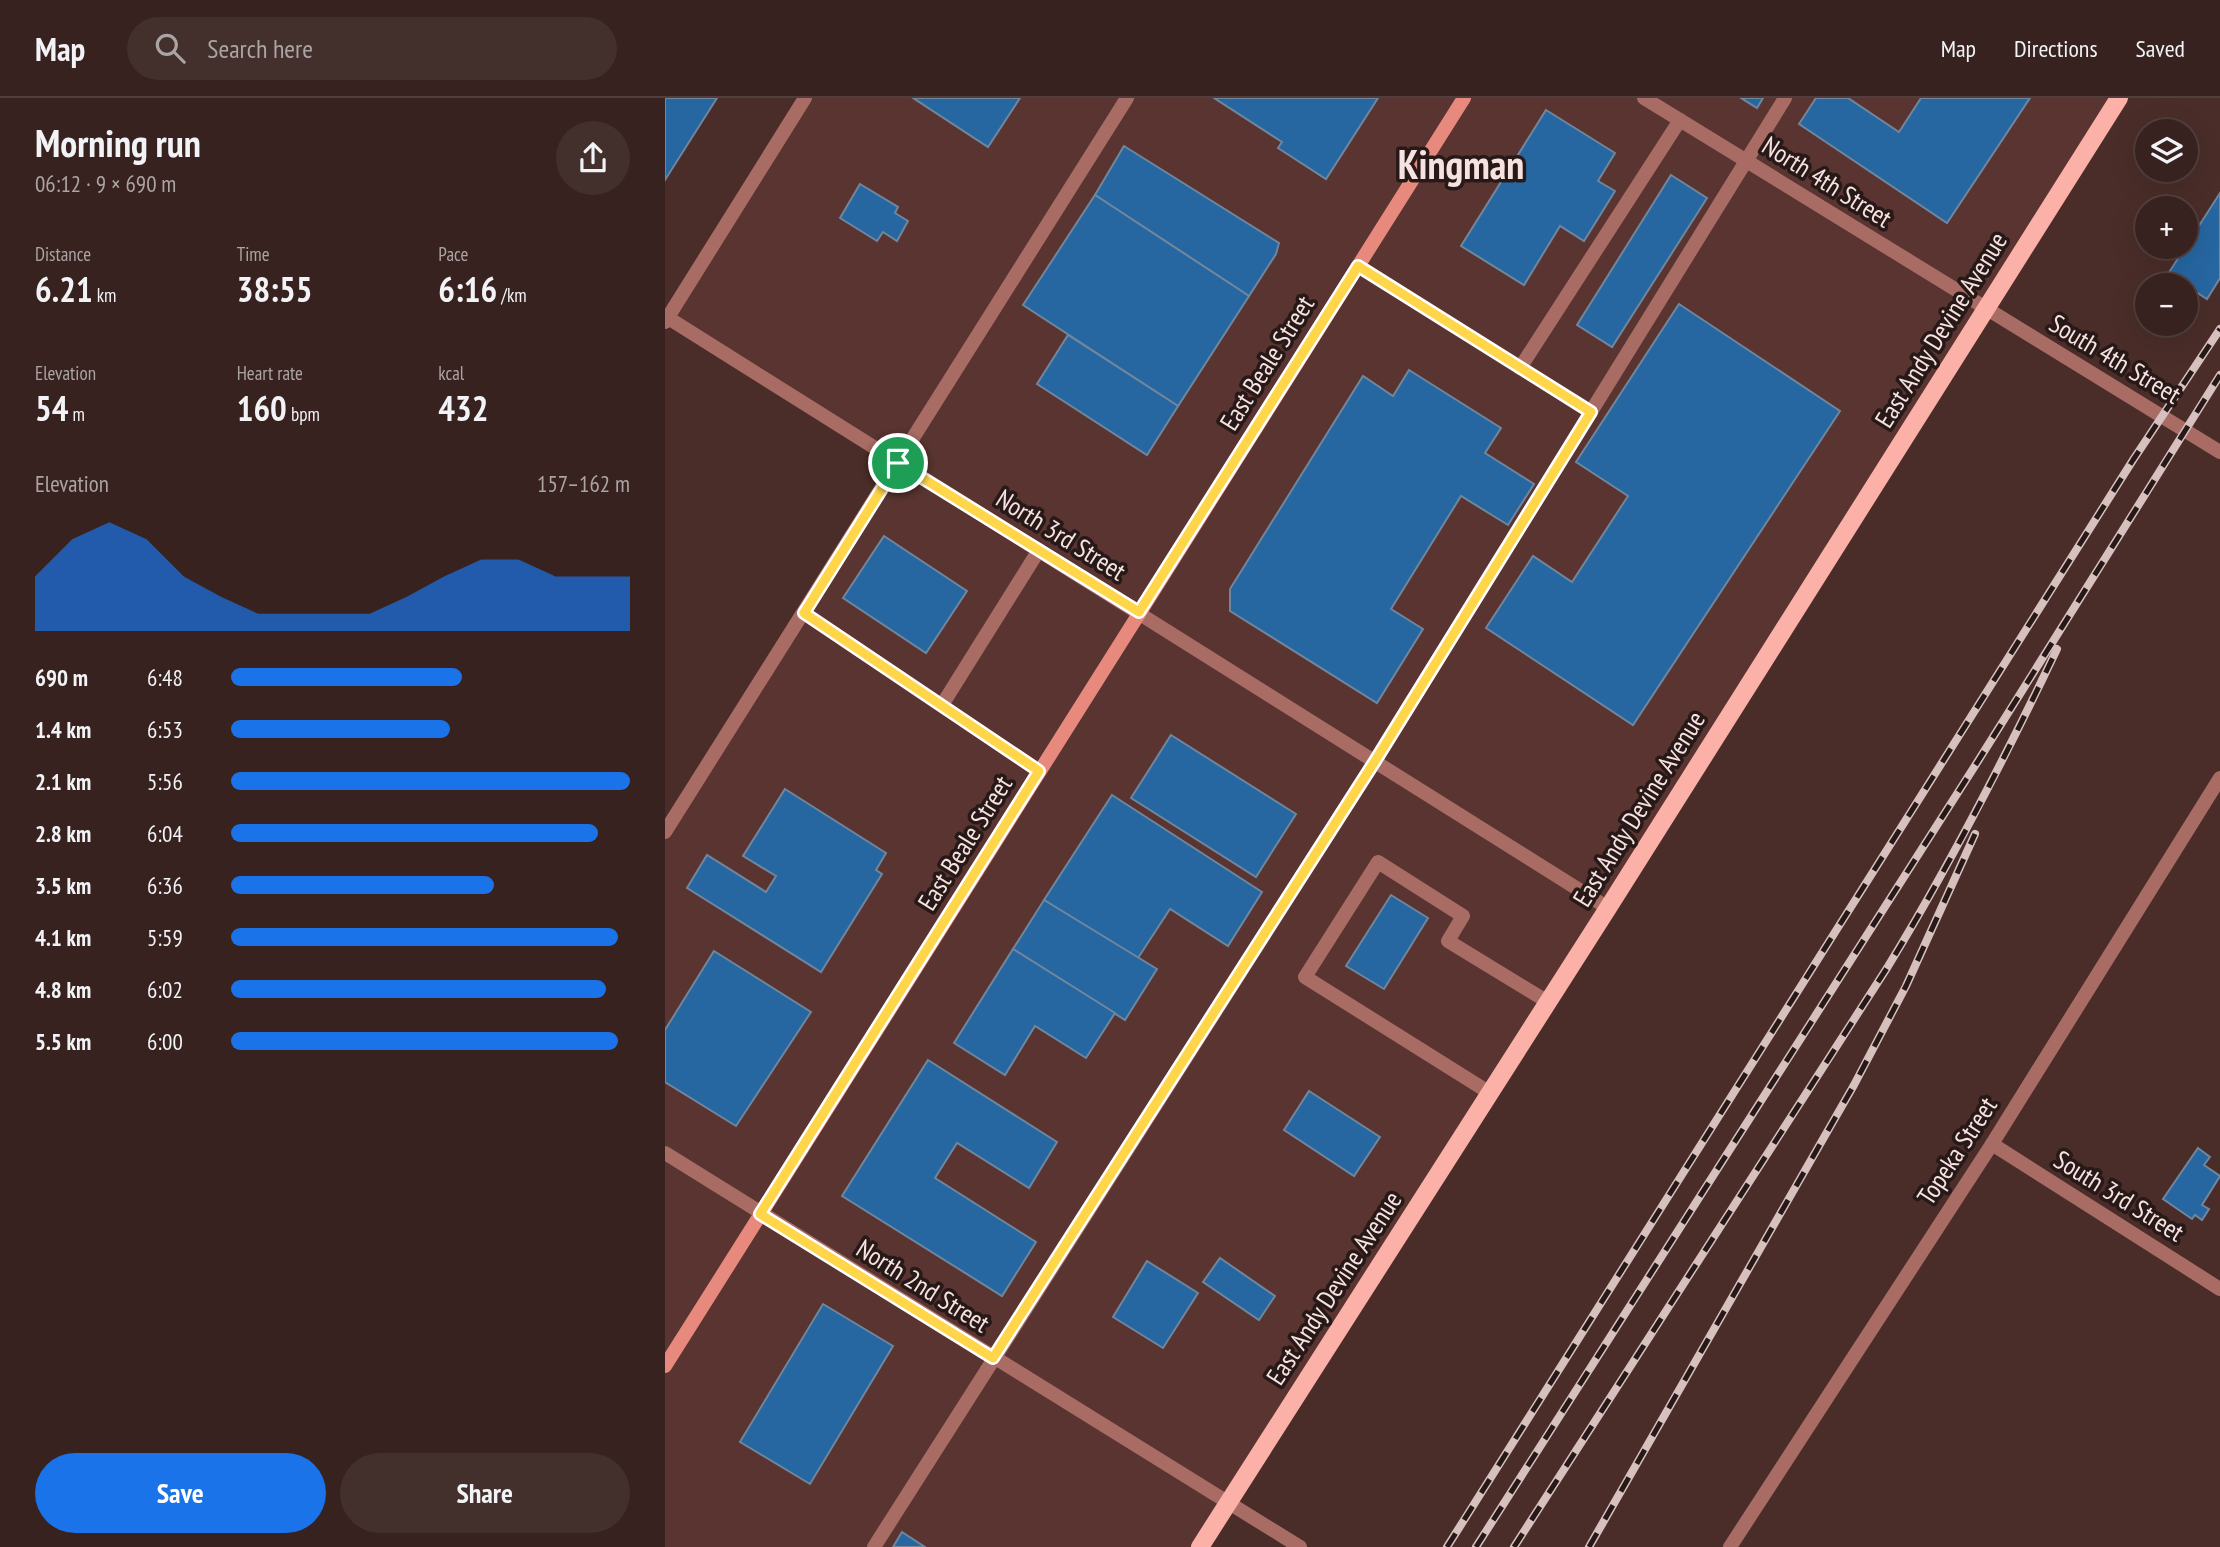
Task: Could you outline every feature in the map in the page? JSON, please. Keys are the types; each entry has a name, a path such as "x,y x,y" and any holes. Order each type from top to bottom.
{"main road":[{"name":"East Beale Street","path":"665,1366 1464,98"},
{"name":"East Andy Devine Avenue","path":"1200,1547 1608,908 1984,308 2119,98"}],"street":[{"path":"666,319 805,98"},
{"path":"665,832 1128,98"},
{"name":"North 4th Street","path":"1644,98 1984,308"},
{"path":"874,1547 1375,761 1786,98"},
{"path":"1520,368 1680,120"},
{"path":"1358,266 1591,412"},
{"name":"South 4th Street","path":"1984,308 2220,452"},
{"name":"North 3rd Street","path":"666,319 1139,612 1608,908"},
{"path":"942,705 1039,550"},
{"path":"804,613 1039,771"},
{"name":"Topeka Street","path":"1730,1547 1991,1144 2220,778"},
{"path":"1490,1093 1305,977 1378,862 1463,916 1448,941 1548,1002"},
{"name":"South 3rd Street","path":"1991,1144 2220,1289"},
{"name":"North 2nd Street","path":"665,1153 1300,1547"}],"shaded area":[{"path":"805,98 2119,98 1201,1547 665,1547 665,832 898,463 668,318"}],"building":[{"path":"665,98 717,98 665,180"},
{"path":"913,98 1020,98 988,147"},
{"path":"1214,98 1378,98 1326,179 1278,148 1282,142"},
{"path":"1741,98 1763,98 1757,108"},
{"path":"1816,98 1848,98 1899,132 1921,98 2030,98 1947,223 1799,124"},
{"path":"1546,110 1615,153 1598,181 1615,191 1584,241 1560,226 1524,285 1461,246"},
{"path":"1124,146 1279,243 1276,254 1249,296 1095,195"},
{"path":"1671,175 1707,198 1612,347 1577,325"},
{"path":"860,184 898,207 895,213 908,221 897,241 883,232 877,241 840,218"},
{"path":"2220,193 2220,278 2207,299 2198,293 2198,273 2169,273 2178,259 2198,259 2198,227"},
{"path":"1095,195 1249,296 1178,406 1023,305"},
{"path":"1679,304 1840,411 1633,725 1486,628 1533,556 1572,582 1628,496 1576,462"},
{"path":"1068,335 1178,406 1147,455 1037,384"},
{"path":"1409,370 1501,428 1485,453 1534,484 1508,525 1461,496 1391,609 1423,629 1377,703 1230,611 1230,589 1363,376 1393,396"},
{"path":"884,536 967,591 926,653 843,598"},
{"path":"1171,735 1296,814 1256,877 1131,798"},
{"path":"785,789 886,853 876,870 882,874 821,972 687,888 707,855 766,892 776,876 743,856"},
{"path":"1112,795 1262,892 1228,946 1170,909 1138,958 1044,900"},
{"path":"1391,895 1428,918 1384,989 1346,966"},
{"path":"1044,900 1157,969 1125,1020 1013,949"},
{"path":"1013,949 1115,1013 1086,1058 1035,1026 1005,1075 954,1043"},
{"path":"714,951 811,1012 736,1126 665,1082 665,1030"},
{"path":"928,1060 1057,1142 1029,1188 957,1143 935,1178 1036,1242 1002,1296 842,1196"},
{"path":"1309,1091 1380,1137 1354,1176 1284,1130"},
{"path":"2198,1148 2210,1157 2204,1165 2220,1176 2202,1205 2209,1209 2202,1220 2195,1215 2192,1219 2163,1199"},
{"path":"1220,1258 1275,1296 1259,1320 1203,1282"},
{"path":"1147,1261 1198,1293 1163,1348 1113,1317"},
{"path":"823,1304 893,1346 810,1484 740,1442"},
{"path":"902,1532 925,1547 893,1547"}],"railway":[{"path":"1447,1547 2133,460 2220,329"},
{"path":"1476,1547 1978,761 2220,375"},
{"path":"1514,1547 1887,968 1976,811 2057,649"},
{"path":"1589,1547 1854,1085 1906,986 1975,834"}],"district":[{"name":"Kingman","path":"1461,165"}],"route":[{"path":"1358,266 1591,412 1375,761 993,1358 760,1214 1039,771 804,613 898,463 1139,612 1358,266"}]}
